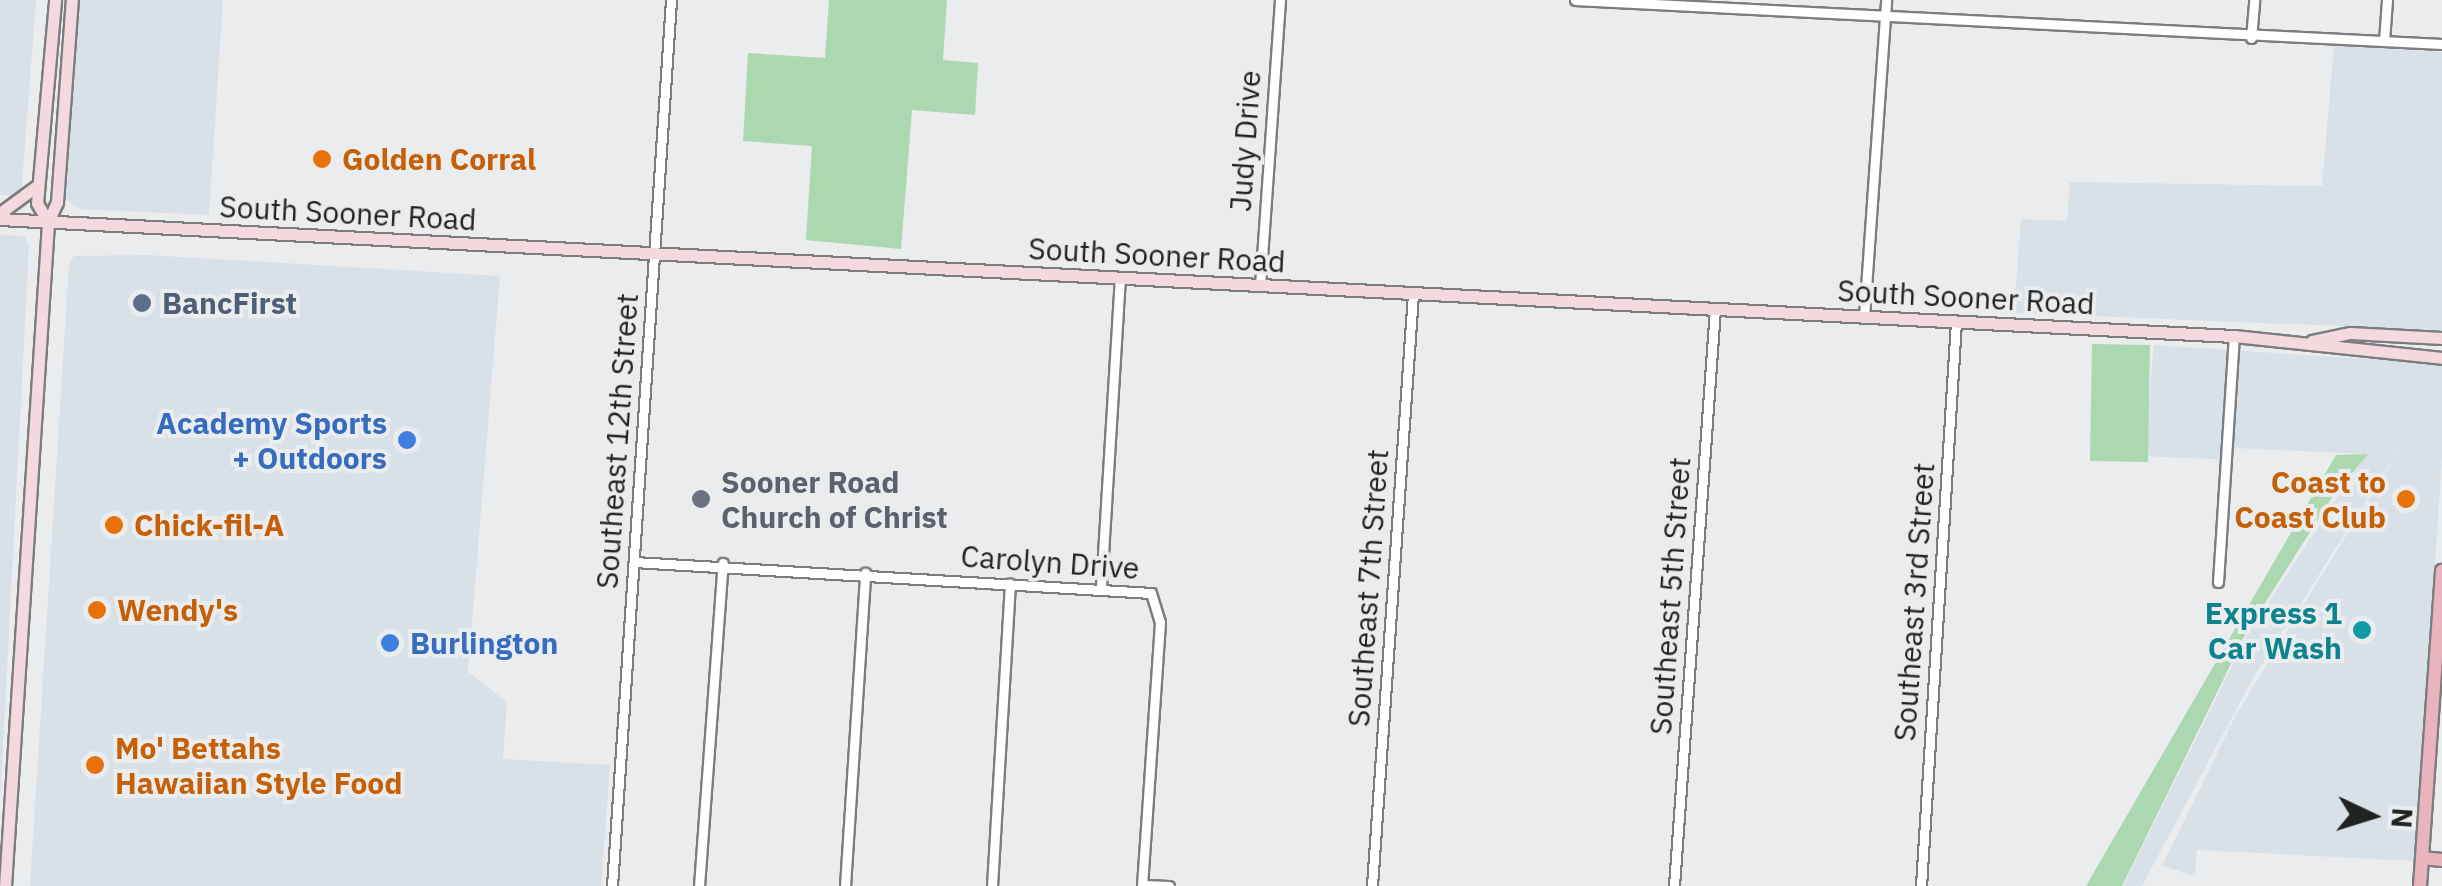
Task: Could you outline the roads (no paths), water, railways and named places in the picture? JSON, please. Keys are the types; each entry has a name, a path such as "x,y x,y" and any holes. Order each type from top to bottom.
{"main road":[{"path":"5,886 48,222 57,202 72,3 55,3 37,203 48,222"},
{"path":"0,216 38,185"},
{"name":"South Sooner Road","path":"0,216 48,222 2234,336 2311,341 2442,358"},
{"name":"South Sooner Road","path":"2311,341 2350,333 2442,338"},
{"path":"2420,886 2442,572"},
{"path":"2422,858 2442,860"}],"street":[{"name":"Southeast 12th Street","path":"612,886 671,0"},
{"name":"Judy Drive","path":"1260,286 1280,0"},
{"path":"1576,0 2251,38 2442,44"},
{"path":"1864,317 1886,0"},
{"path":"2251,38 2254,0"},
{"path":"2384,41 2387,0"},
{"path":"1101,588 1120,278"},
{"name":"Southeast 7th Street","path":"1372,886 1413,294"},
{"name":"Southeast 5th Street","path":"1674,886 1716,309"},
{"name":"Southeast 3rd Street","path":"1921,886 1956,322"},
{"path":"2218,582 2234,336"},
{"name":"Carolyn Drive","path":"634,562 723,563 1010,584 1135,588 1159,603 1142,885"},
{"path":"699,886 723,563"},
{"path":"845,886 865,573"},
{"path":"992,886 1010,584"},
{"path":"1142,885 1169,886"}],"place":[{"name":"Golden Corral","path":"322,159"},
{"name":"BancFirst","path":"142,303"},
{"name":"Academy Sports + Outdoors","path":"407,440"},
{"name":"Sooner Road Church of Christ","path":"701,499"},
{"name":"Coast to Coast Club","path":"2406,499"},
{"name":"Chick-fil-A","path":"114,525"},
{"name":"Wendy's","path":"97,610"},
{"name":"Express 1 Car Wash","path":"2362,630"},
{"name":"Burlington","path":"390,643"},
{"name":"Mo' Bettahs Hawaiian Style Food","path":"95,765"}]}
